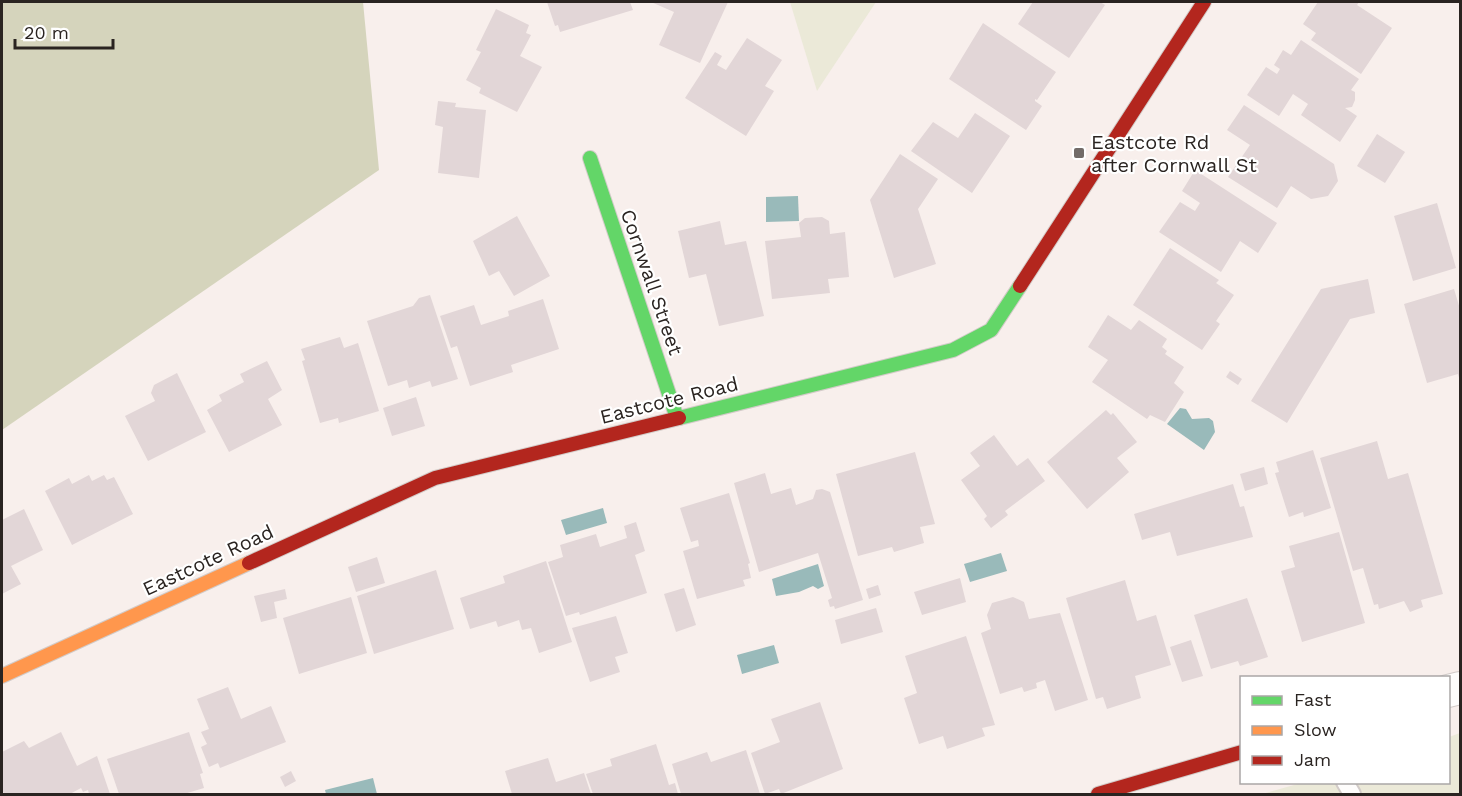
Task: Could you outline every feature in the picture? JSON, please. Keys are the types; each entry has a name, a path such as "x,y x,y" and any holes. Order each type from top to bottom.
{"street":[{"name":"Eastcote Road","path":"2,676 435,478 953,350 991,330 1204,2"},
{"name":"Cornwall Street","path":"590,158 677,418"},
{"path":"1098,795 1240,753"}],"shaded area":[{"path":"790,2 876,2 817,91"},
{"path":"1460,733 1460,794 1262,794 1297,784 1450,784 1450,737"}],"green space":[{"path":"2,2 363,2 379,170 2,430"}],"water":[{"path":"798,196 799,221 766,222 766,197"},
{"path":"1180,408 1186,409 1192,419 1209,418 1213,421 1215,432 1204,450 1167,424"},
{"path":"603,508 607,523 566,535 561,520"},
{"path":"1001,553 1007,571 970,582 964,564"},
{"path":"818,564 824,586 818,589 813,586 799,592 776,596 772,579"},
{"path":"774,645 779,663 742,674 737,655"},
{"path":"373,778 377,794 326,794 325,790"}],"building":[{"path":"547,2 630,2 633,10 560,32 558,25 555,26"},
{"path":"651,2 728,2 700,63 659,45 674,12"},
{"path":"1033,2 1100,2 1105,5 1069,58 1018,24"},
{"path":"1318,2 1359,2 1357,5 1392,28 1361,74 1311,40 1316,33 1303,24"},
{"path":"496,9 529,25 526,33 531,35 520,56 542,67 517,112 479,93 481,88 466,80 481,52 476,50"},
{"path":"983,23 1056,72 1037,100 1035,99 1042,106 1026,130 949,79"},
{"path":"747,38 782,60 765,86 774,91 746,136 685,98 715,52 722,56 717,65 726,70"},
{"path":"1301,40 1359,79 1351,90 1355,92 1352,107 1345,108 1357,116 1340,142 1301,115 1308,104 1293,94 1279,116 1247,95 1266,67 1277,74 1280,69 1274,65 1283,50 1291,55"},
{"path":"438,101 456,103 455,107 486,110 479,178 438,173 443,127 435,125"},
{"path":"1244,105 1334,164 1338,181 1328,196 1311,199 1291,186 1277,208 1228,177 1250,145 1227,130"},
{"path":"975,113 1010,136 972,193 911,151 933,122 958,138"},
{"path":"1377,134 1405,152 1385,183 1357,166"},
{"path":"900,154 938,179 918,209 936,264 894,278 870,200"},
{"path":"1195,170 1277,223 1258,253 1240,241 1221,272 1159,232 1180,202 1195,211 1200,203 1182,191"},
{"path":"1437,203 1456,268 1413,281 1394,216"},
{"path":"517,216 550,276 514,296 499,271 489,276 473,241"},
{"path":"822,217 829,221 830,234 845,232 849,277 828,279 830,293 772,299 765,241 801,237 799,223 805,218"},
{"path":"720,221 725,245 746,241 764,316 719,326 706,274 689,278 678,231"},
{"path":"1170,248 1219,280 1216,283 1234,295 1216,321 1220,324 1202,350 1133,305"},
{"path":"1368,279 1375,313 1350,319 1287,423 1251,401 1321,289"},
{"path":"1454,289 1460,309 1460,381 1458,374 1427,383 1404,304"},
{"path":"430,295 458,379 432,387 430,381 409,388 407,380 388,386 367,321 413,306 419,298"},
{"path":"543,299 559,349 511,365 513,372 470,386 457,346 451,348 440,316 474,305 481,325 509,316 508,311"},
{"path":"1108,315 1131,330 1139,320 1167,339 1162,347 1167,351 1165,354 1184,367 1174,383 1184,392 1165,422 1150,415 1147,419 1092,382 1108,360 1088,347"},
{"path":"340,337 344,348 358,343 379,411 339,423 338,418 320,423 302,361 305,360 301,349"},
{"path":"267,361 282,390 268,399 282,425 229,452 207,410 222,401 219,395 244,382 240,374"},
{"path":"1230,371 1242,379 1238,385 1226,377"},
{"path":"177,373 206,432 148,461 125,416 155,401 151,393 154,385"},
{"path":"416,397 425,426 392,436 383,408"},
{"path":"1106,410 1111,415 1113,413 1137,442 1117,458 1129,472 1087,509 1047,462"},
{"path":"994,435 1017,466 1028,458 1045,481 1005,511 1008,515 991,528 984,519 987,516 961,480 980,466 970,453"},
{"path":"1377,441 1388,479 1408,473 1443,594 1421,600 1423,607 1410,612 1404,601 1379,609 1378,604 1374,605 1363,568 1353,571 1320,458"},
{"path":"1313,450 1331,508 1304,517 1303,512 1289,517 1275,473 1279,472 1276,462"},
{"path":"915,452 935,524 920,527 924,543 894,552 892,547 858,556 836,474"},
{"path":"1264,467 1268,484 1245,491 1240,474"},
{"path":"765,473 771,494 791,488 796,505 813,499 816,490 822,489 830,492 863,600 835,609 834,606 830,607 828,600 832,598 818,553 759,572 734,483"},
{"path":"89,475 92,481 104,475 107,480 114,477 133,514 72,545 45,491 69,478 72,484"},
{"path":"1233,484 1240,507 1244,506 1253,537 1177,556 1170,532 1142,540 1134,514"},
{"path":"729,493 750,563 748,564 751,578 743,580 745,586 697,599 683,551 699,546 698,540 691,542 680,508"},
{"path":"24,509 43,550 11,566 21,584 2,594 2,520"},
{"path":"636,522 645,551 635,555 647,593 580,615 579,612 566,616 548,562 563,557 560,545 596,534 600,547 627,538 624,526"},
{"path":"1339,532 1365,623 1302,642 1281,571 1295,567 1289,546"},
{"path":"377,557 385,583 356,592 348,567"},
{"path":"546,561 572,642 539,653 531,628 522,630 519,620 498,627 496,621 470,629 460,598 505,583 503,576"},
{"path":"436,570 454,629 374,654 357,596"},
{"path":"960,578 966,602 922,615 914,592"},
{"path":"1125,580 1137,621 1156,615 1171,665 1135,676 1141,698 1107,709 1103,697 1096,699 1066,598"},
{"path":"878,585 881,595 869,599 866,589"},
{"path":"684,588 696,625 676,632 664,594"},
{"path":"285,589 287,599 274,602 277,618 261,622 254,596"},
{"path":"351,597 367,653 299,674 283,618"},
{"path":"1013,597 1024,602 1029,619 1060,613 1088,700 1055,711 1045,680 1036,683 1037,688 1024,692 1022,687 1000,694 981,633 991,629 987,615 992,603"},
{"path":"1247,598 1268,657 1240,666 1238,661 1211,669 1194,615"},
{"path":"876,608 883,632 841,644 835,620"},
{"path":"616,616 628,653 615,657 620,672 590,682 572,628"},
{"path":"966,636 995,725 982,728 985,736 947,749 943,736 919,744 904,698 917,693 905,656"},
{"path":"1191,640 1203,676 1182,682 1170,647"},
{"path":"228,687 241,719 271,706 286,742 220,768 218,763 209,767 201,747 207,744 201,732 209,729 197,699"},
{"path":"820,702 843,769 781,794 779,789 765,794 751,753 780,742 771,719"},
{"path":"61,732 77,766 97,756 110,794 89,794 88,790 83,792 81,788 70,794 4,794 2,752 24,741 29,748"},
{"path":"189,732 203,773 200,774 204,788 184,794 119,794 107,759"},
{"path":"656,744 669,785 675,783 678,794 593,794 586,774 612,766 610,759"},
{"path":"746,750 760,794 681,794 672,764 707,752 711,762"},
{"path":"548,758 556,782 584,773 591,794 512,794 505,771"},
{"path":"291,771 296,781 285,787 280,777"}],"traffic: fast":[{"path":"590,158 677,418"},
{"path":"679,418 953,350 991,330 1020,286"}],"traffic: slow":[{"path":"2,676 249,563"}],"traffic: jam":[{"path":"1020,286 1204,2"},
{"path":"249,563 435,478 679,418"},
{"path":"1098,794 1240,753"}],"place":[{"name":"Eastcote Rd after Cornwall St","path":"1079,153"}]}
